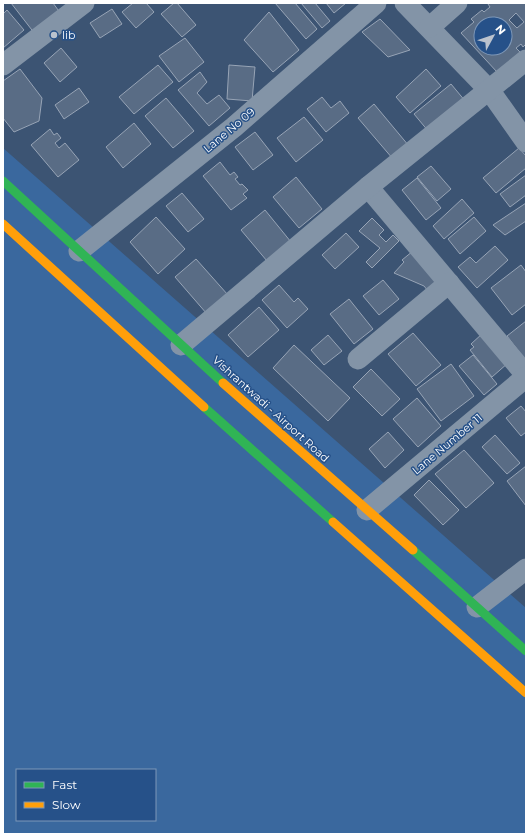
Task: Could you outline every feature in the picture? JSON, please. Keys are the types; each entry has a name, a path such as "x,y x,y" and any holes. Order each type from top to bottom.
{"main road":[{"name":"Vishrantwadi - Airport Road","path":"3,181 181,345 526,651"},
{"path":"3,224 158,366 526,692"}],"street":[{"path":"3,65 84,3"},
{"name":"Lane No 09","path":"79,251 234,127 376,3"},
{"path":"405,3 430,27 490,91 526,142"},
{"path":"430,27 457,3"},
{"path":"181,345 368,187 490,91 526,60"},
{"path":"368,187 526,376"},
{"path":"358,359 449,284"},
{"name":"Lane Number 11","path":"367,510 526,376"},
{"path":"477,607 526,569"}],"shaded area":[{"path":"3,148 526,608 526,834 3,834"}],"building":[{"path":"11,3 53,3 61,14 35,34"},
{"path":"133,3 146,3 154,12 136,28 122,12"},
{"path":"174,3 177,3 196,25 182,37 161,14"},
{"path":"275,3 295,3 317,29 306,39"},
{"path":"301,3 315,3 330,21 322,28"},
{"path":"326,3 346,3 334,13"},
{"path":"489,3 526,3 526,44 523,47 521,44 516,48 523,55 497,72 482,56 513,56 513,24 517,28 524,22 516,13 513,16 475,16 482,10 484,12 490,7 488,4"},
{"path":"112,9 122,24 100,38 90,23"},
{"path":"7,10 24,30 3,48 3,14"},
{"path":"269,12 299,50 273,72 244,40"},
{"path":"380,19 410,50 388,57 362,32"},
{"path":"473,23 473,46 461,33"},
{"path":"185,38 204,62 179,82 159,56"},
{"path":"61,48 77,67 60,82 44,63"},
{"path":"158,65 173,82 134,114 119,97"},
{"path":"229,65 255,67 252,101 227,99"},
{"path":"20,69 42,98 39,121 14,132 3,118 3,81"},
{"path":"426,69 441,86 410,113 396,97"},
{"path":"200,72 207,82 197,93 207,104 219,95 230,108 209,126 178,90"},
{"path":"451,84 466,102 429,132 414,114"},
{"path":"79,88 89,102 64,119 55,105"},
{"path":"322,97 331,108 340,101 349,113 326,132 307,109"},
{"path":"166,98 194,131 173,148 145,116"},
{"path":"374,104 409,146 393,159 358,118"},
{"path":"304,117 323,140 296,162 277,138"},
{"path":"134,123 151,144 123,168 106,147"},
{"path":"50,129 54,135 57,133 61,138 55,143 59,148 65,143 79,160 58,177 31,145"},
{"path":"255,132 273,155 253,170 235,147"},
{"path":"519,148 526,156 526,168 496,193 483,178"},
{"path":"220,162 230,175 234,172 238,177 235,179 240,185 242,184 248,190 243,194 247,198 231,210 203,176"},
{"path":"431,166 451,189 437,201 417,177"},
{"path":"526,175 526,195 510,207 500,194"},
{"path":"296,177 322,209 299,228 273,197"},
{"path":"417,178 441,208 426,220 402,190"},
{"path":"182,193 204,219 188,232 166,206"},
{"path":"462,199 474,213 444,239 433,226"},
{"path":"526,203 526,221 505,235 493,225"},
{"path":"265,210 291,242 267,261 241,230"},
{"path":"156,217 185,249 158,274 130,242"},
{"path":"474,217 486,231 460,254 448,239"},
{"path":"372,218 384,230 379,235 386,242 393,235 399,241 372,268 366,262 380,248 359,231"},
{"path":"346,233 359,247 335,269 322,255"},
{"path":"495,246 508,260 477,288 458,267 470,257 476,263"},
{"path":"413,251 439,282 428,291 424,286 394,273 404,262 402,260"},
{"path":"196,259 228,295 207,314 175,277"},
{"path":"521,265 526,272 526,304 512,315 491,288"},
{"path":"383,280 399,299 379,315 363,296"},
{"path":"279,285 294,302 298,298 308,309 287,328 262,300"},
{"path":"349,299 373,329 354,344 330,314"},
{"path":"259,307 279,330 248,357 228,335"},
{"path":"526,321 526,361 507,336"},
{"path":"413,333 441,365 416,386 388,354"},
{"path":"483,333 508,363 492,377 470,350 474,347 471,344"},
{"path":"328,335 342,351 324,365 311,350"},
{"path":"294,345 350,398 328,421 273,368"},
{"path":"473,355 497,384 484,395 459,366"},
{"path":"451,364 474,396 441,421 417,389"},
{"path":"371,369 400,399 382,416 353,387"},
{"path":"417,398 441,426 418,447 393,419"},
{"path":"521,406 526,412 526,432 521,436 506,418"},
{"path":"388,432 404,450 385,468 369,449"},
{"path":"495,435 520,463 507,474 482,447"},
{"path":"464,450 494,483 466,508 435,474"},
{"path":"526,466 526,506 507,481"},
{"path":"429,480 459,510 443,525 414,495"}],"traffic: fast":[{"path":"3,181 223,383"},
{"path":"204,407 333,522"},
{"path":"413,550 526,651"}],"traffic: slow":[{"path":"3,224 204,407"},
{"path":"223,383 413,550"},
{"path":"333,522 526,693"}],"place":[{"name":"lib","path":"54,35"}]}
